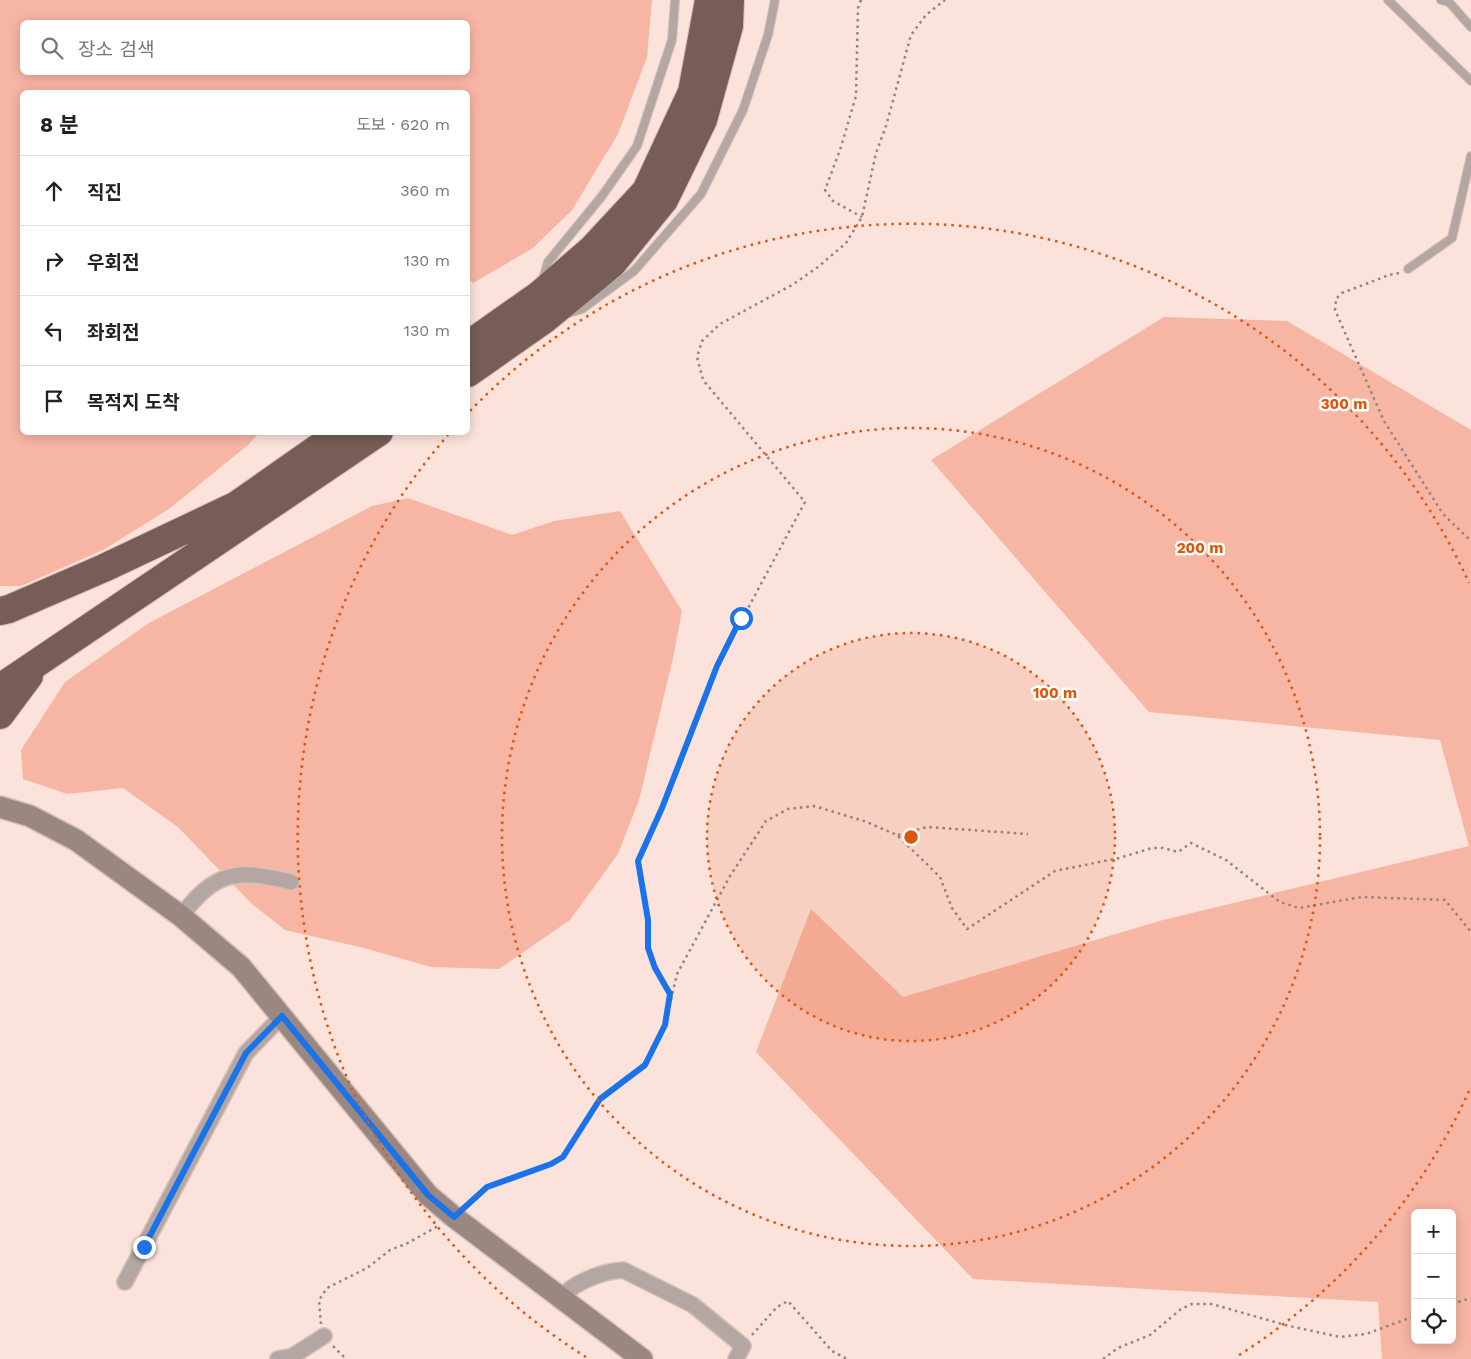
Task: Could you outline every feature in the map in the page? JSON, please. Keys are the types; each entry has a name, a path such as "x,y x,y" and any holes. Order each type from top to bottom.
{"highway":[{"path":"470,343 542,307 612,264 664,200 703,120 728,26 730,0"},
{"path":"470,371 542,307 592,249 646,192 692,92 708,5"},
{"path":"0,665 108,595 337,435"},
{"path":"0,688 375,435"},
{"path":"0,611 9,609 104,568 235,506"},
{"path":"0,715 41,661"}],"street":[{"path":"0,807 30,816 76,840 181,916 241,967 428,1195 454,1217 642,1359"},
{"path":"181,916 197,896 214,883 230,877 257,874 291,882"},
{"path":"125,1282 246,1053 282,1016"},
{"path":"561,1297 575,1286 611,1271 623,1270 693,1305 740,1352"},
{"path":"278,1359 291,1357 324,1336"}],"lane":[{"path":"675,0 672,40 637,146 602,196 548,262 542,307 582,309 634,271 701,194 743,110 768,35 774,0"},
{"path":"1390,0 1471,81"},
{"path":"1441,0 1449,2 1471,27"},
{"path":"1408,269 1452,238 1471,156"}],"path":[{"path":"861,0 858,8 856,96 840,150 825,190 833,201 862,217"},
{"path":"670,994 655,968 648,948 648,920 638,861 662,808 717,666 805,502 703,380 697,357 702,341 720,324 792,285 818,267 846,243 862,217 876,152 886,126 911,35 926,15 945,0"},
{"path":"1408,269 1342,293 1336,299 1335,310 1384,421 1443,514 1471,541"},
{"path":"346,1359 324,1336 318,1317 319,1300 326,1288 367,1268 390,1250 408,1243 454,1217 487,1187 551,1164 563,1157 600,1099 645,1065 665,1025 670,994 677,974 730,876 766,821 788,809 814,806 864,821 898,835 940,877 952,908 968,929 1056,871 1119,858 1152,848 1163,848 1178,852 1191,843 1226,860 1280,902 1289,905 1299,908 1312,907 1362,897 1444,900 1471,932"},
{"path":"898,835 927,827 1028,834"},
{"path":"1456,1303 1471,1298"},
{"path":"740,1352 763,1321 778,1307 788,1301 832,1351 847,1359"},
{"path":"1103,1359 1118,1348 1150,1335 1181,1309 1192,1304 1212,1304 1285,1325 1340,1338 1366,1334 1411,1317"}],"shaded area":[{"path":"0,0 652,0 647,57 618,134 572,210 533,248 473,283 470,281 470,90 20,90 20,435 257,435 248,445 169,509 103,550 21,586 0,586"},
{"path":"1164,317 1287,321 1471,430 1471,1359 1382,1359 1378,1302 973,1279 756,1052 811,909 903,997 1163,920 1469,846 1440,740 1149,712 931,460"},
{"path":"408,498 512,535 554,521 620,511 682,611 673,658 639,800 618,854 570,920 499,969 431,967 364,948 285,930 252,904 178,827 123,788 67,794 23,779 21,750 65,682 149,623 372,506"}],"route":[{"path":"144,1247 246,1053 282,1016 428,1195 454,1217 487,1187 551,1164 563,1157 600,1099 645,1065 654,1051 665,1025 670,994 655,968 648,948 648,920 638,861 650,839 717,666 741,618"}]}
